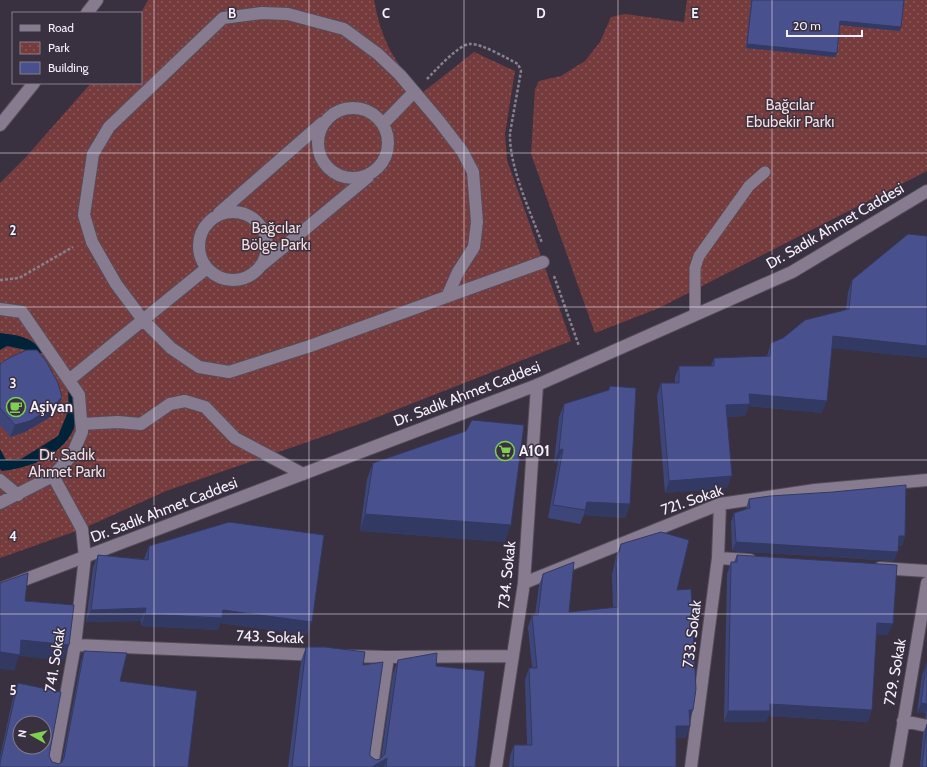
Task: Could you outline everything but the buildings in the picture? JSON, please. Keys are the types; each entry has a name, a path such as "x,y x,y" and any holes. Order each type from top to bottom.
{"street":[{"path":"88,12 97,0"},
{"path":"447,296 458,272 474,247 477,222 473,172 462,151 439,120 400,75 378,54 344,29 288,14 262,12 223,18 109,127 93,154 84,215 90,237 116,284 143,320 171,348 199,367 229,372 310,346 543,262"},
{"path":"0,126 33,84"},
{"path":"383,124 414,92"},
{"path":"354,107 365,109 375,115 383,124 387,134 389,146 385,158 379,167 258,269 249,276 239,279 227,279 217,275 208,268 202,259 200,248 200,238 205,228 212,220 333,113 354,107"},
{"path":"333,113 324,121 319,131 317,143 325,166 335,174 346,178 358,178 370,174 379,167"},
{"name":"Dr. Sadık Ahmet Caddesi","path":"0,589 537,385 792,272 927,191"},
{"path":"212,220 221,214 232,212 244,213 254,218 262,227 266,237 267,248 265,260 258,269"},
{"path":"69,380 208,268"},
{"path":"0,309 22,312 79,395 82,424 82,432 72,455 53,476 0,503"},
{"name":"734. Sokak","path":"496,767 524,583 537,385"},
{"path":"82,424 118,422 141,424 170,404 184,402 205,407 235,438 303,474"},
{"name":"741. Sokak","path":"53,476 82,529 85,557 74,645 53,767"},
{"path":"0,480 18,495"},
{"name":"721. Sokak","path":"524,583 720,504 815,490 927,480"},
{"name":"733. Sokak","path":"691,767 718,558 720,504"},
{"path":"718,558 764,561"},
{"path":"865,567 927,571"},
{"name":"729. Sokak","path":"896,767 903,721 922,638 927,583"},
{"name":"743. Sokak","path":"74,645 388,657 513,656"},
{"path":"372,767 388,657"},
{"path":"903,721 927,726"}],"lane":[{"path":"695,315 695,268 699,256 749,186 765,172"}],"path":[{"path":"414,92 456,51 469,44 479,45 518,64 521,71 510,141 512,158 542,243"},
{"path":"0,280 19,278 90,237"},
{"path":"553,272 585,364"}],"green space":[{"name":"Bağcılar Bölge Parkı","path":"148,0 374,0 381,28 390,51 422,93 474,52 515,71 505,134 507,160 571,341 365,422 166,491 82,529 0,558 0,183 26,157 90,84 142,84 142,12"},
{"name":"Bağcılar Ebubekir Parkı","path":"687,0 927,0 927,171 659,308 595,333 531,154 535,89 539,81 561,76 585,61 600,42 611,17 625,14 684,22"}],"water":[{"path":"0,333 14,335 30,340 45,354 7,346 0,350"},
{"path":"68,390 76,398 77,417 71,434 64,443 56,451 36,463 25,467 2,471 0,469 0,449 6,460 21,459 58,436 69,409"}],"place":[{"name":"Aşiyan","path":"16,407"},
{"name":"A101","path":"505,451"}],"park label":[{"name":"Dr. Sadık Ahmet Parkı","path":"67,464"}]}
